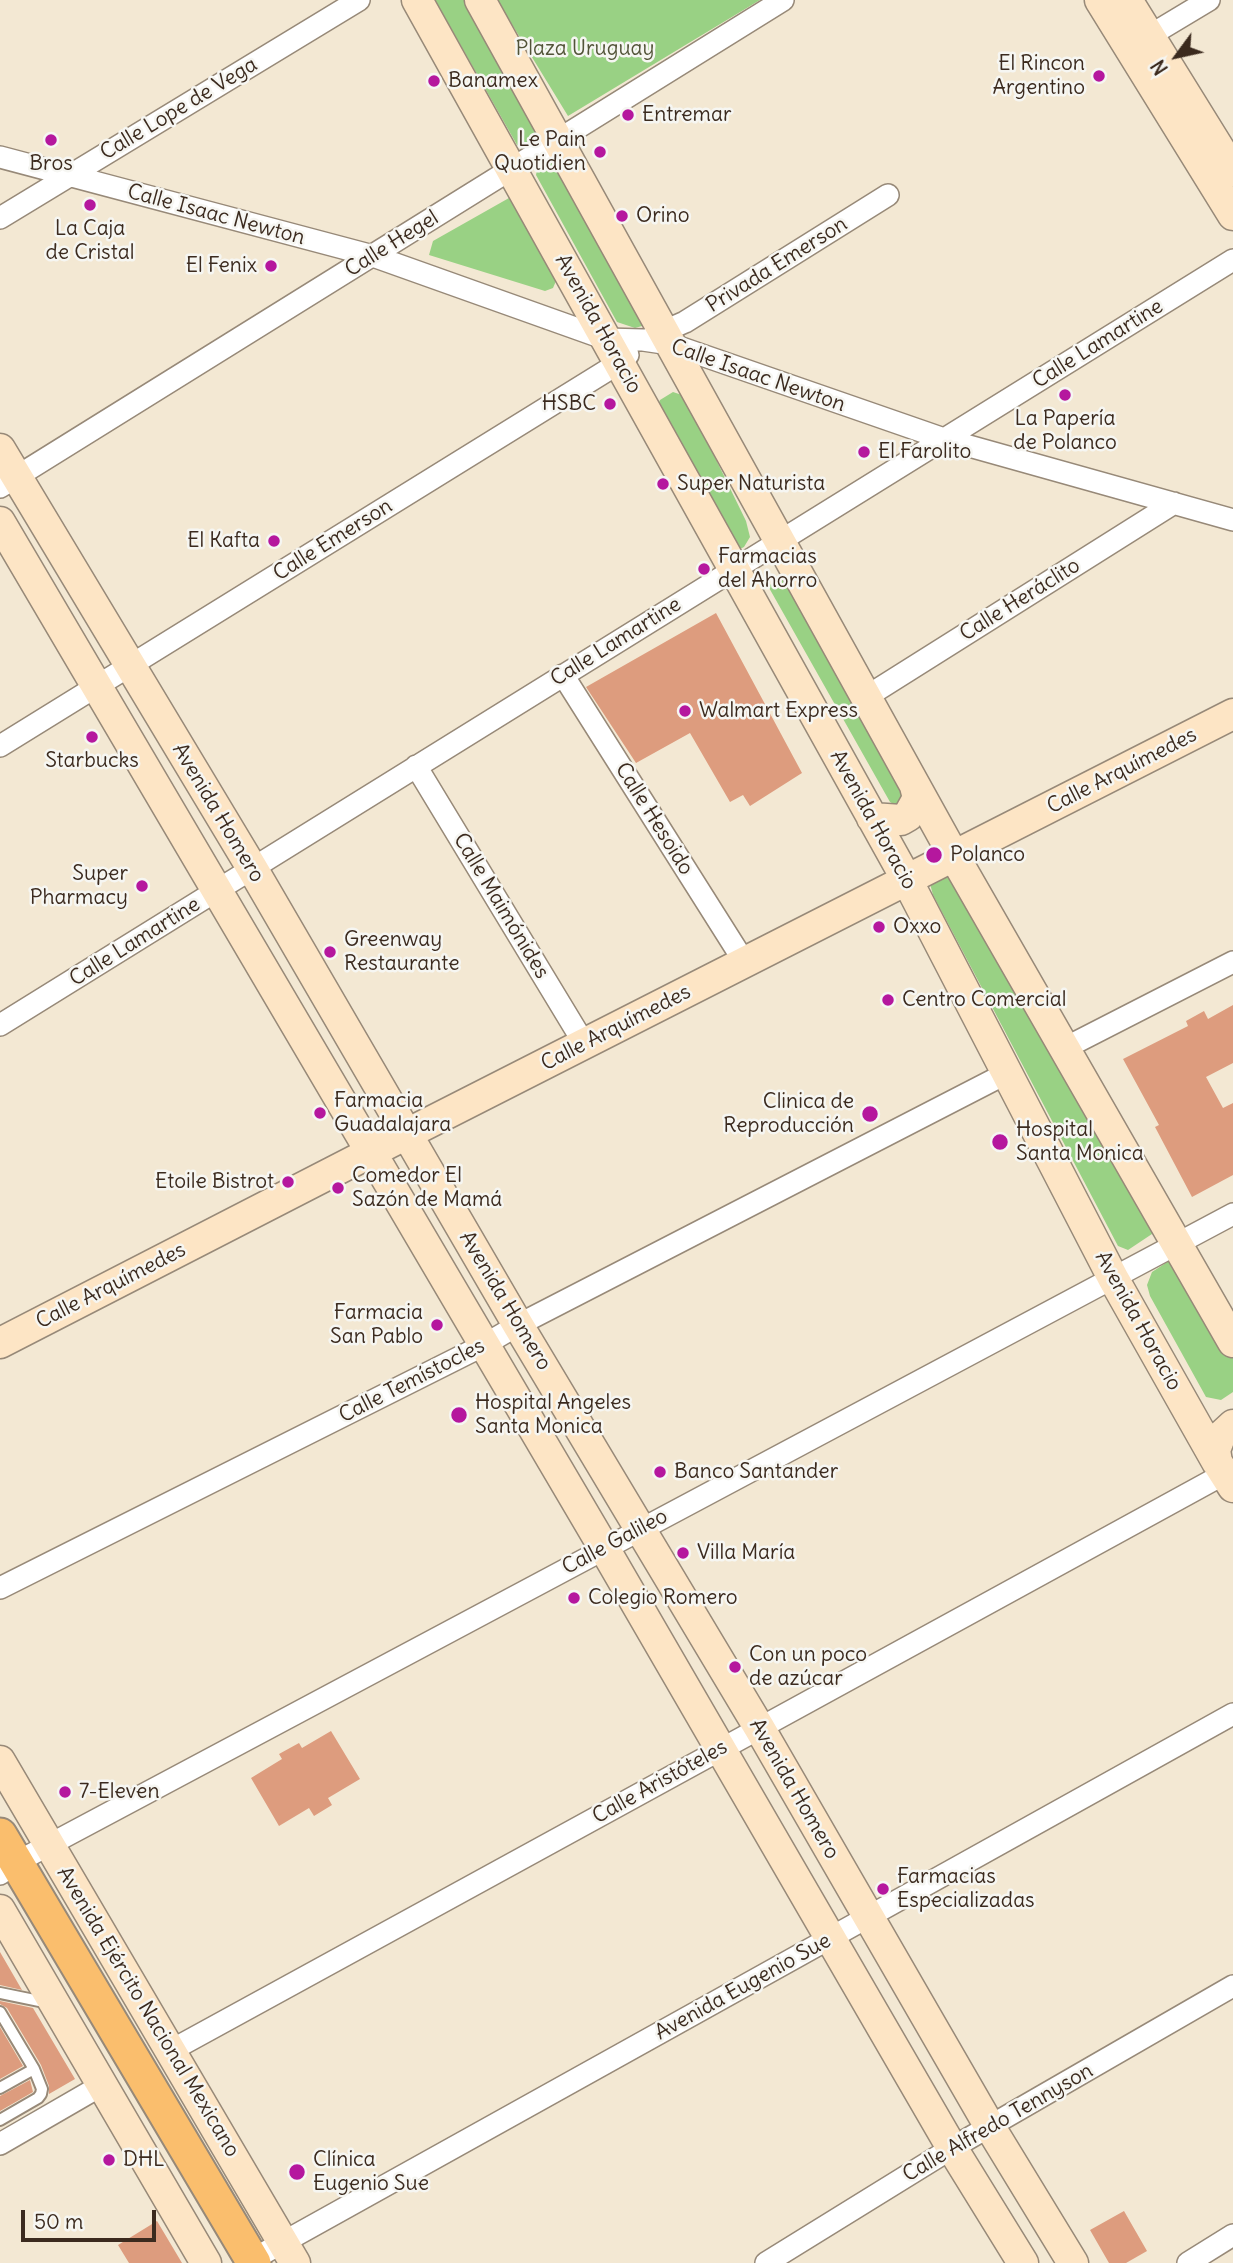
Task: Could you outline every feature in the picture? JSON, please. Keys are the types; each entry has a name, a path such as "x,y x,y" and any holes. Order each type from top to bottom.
{"main road":[{"name":"Avenida Ejército Nacional Mexicano","path":"5,1857 251,2262"}],"street":[{"name":"Calle Lope de Vega","path":"0,219 359,0"},
{"name":"Avenida Horacio","path":"417,0 907,880 1113,1278 1227,1480"},
{"path":"480,0 557,141 659,339 780,541 954,856 1233,1342"},
{"name":"Calle Hegel","path":"8,482 783,0"},
{"path":"1100,0 1233,215"},
{"path":"1127,0 1233,171"},
{"path":"1149,36 1209,0"},
{"name":"Calle Isaac Newton","path":"0,157 373,256 612,351 659,339 944,439 1233,520"},
{"name":"Privada Emerson","path":"659,339 888,195"},
{"name":"Calle Lamartine","path":"0,1025 1233,260"},
{"name":"Calle Emerson","path":"0,746 130,666 612,351"},
{"name":"Avenida Homero","path":"0,449 8,482 130,666 252,868 518,1325 760,1729 990,2127 1073,2263"},
{"name":"Calle Heráclito","path":"866,697 1174,503"},
{"name":"Avenida Homero","path":"0,522 604,1548 952,2148 1023,2263"},
{"name":"Calle Hesoido","path":"563,675 745,963"},
{"name":"Calle Arquímedes","path":"0,1343 1233,714"},
{"name":"Calle Maimónides","path":"416,766 585,1045"},
{"path":"872,818 901,820 908,816 918,798 915,786"},
{"path":"1065,1048 1233,962"},
{"name":"Calle Temístocles","path":"0,1588 484,1345 1007,1073"},
{"name":"Calle Galileo","path":"5,1857 49,1845 1233,1214"},
{"path":"1227,1480 1215,1450 1220,1437 1233,1424"},
{"name":"Calle Aristóteles","path":"170,2051 721,1749 1227,1480"},
{"name":"Avenida Eugenio Sue","path":"251,2262 290,2253 830,1938 1233,1714"},
{"name":"Avenida Ejército Nacional Mexicano","path":"0,1761 290,2253"},
{"path":"0,1910 206,2263"},
{"name":"Calle Alfredo Tennyson","path":"766,2263 952,2148 1233,1986"},
{"path":"0,2144 102,2085"},
{"path":"1188,2263 1233,2235"}],"lane":[{"path":"0,1993 55,2005"},
{"path":"0,2012 34,2069 41,2088 38,2098 0,2120"},
{"path":"0,2088 34,2069"}],"green space":[{"path":"435,0 470,0 547,134 523,150 517,145"},
{"name":"Plaza Uruguay","path":"497,0 760,0 568,116"},
{"path":"552,160 645,319 642,326 635,328 617,322 536,175 537,170"},
{"path":"509,198 556,281 553,288 545,291 429,255 433,241"},
{"path":"673,392 685,396 746,521 750,537 744,547 736,551 656,410 660,400"},
{"path":"792,572 906,793 897,806 890,802 768,586"},
{"path":"943,865 1157,1224 1152,1234 1128,1250 1118,1246 933,895 928,876"},
{"path":"1178,1255 1233,1344 1233,1392 1221,1400 1206,1397 1150,1296 1147,1285 1152,1272"}],"building":[{"name":"Walmart Express","path":"716,613 802,773 750,806 743,795 730,802 690,733 636,763 586,687"},
{"path":"1233,1005 1233,1063 1206,1077 1223,1108 1233,1103 1233,1175 1192,1197 1155,1127 1159,1125 1123,1059 1188,1026 1186,1021 1204,1011 1208,1019"},
{"path":"331,1731 360,1779 328,1798 332,1805 314,1816 309,1808 279,1826 251,1778 282,1759 279,1754 299,1743 302,1748"},
{"path":"0,1952 22,1990 0,1985"},
{"path":"0,2001 33,2008 75,2079 49,2094 49,2086 41,2065 7,2008 0,2004"},
{"path":"0,2027 23,2066 0,2079"},
{"path":"30,2080 33,2092 0,2111 0,2096"},
{"path":"1124,2211 1147,2251 1126,2263 1109,2263 1090,2230"},
{"path":"157,2221 182,2263 129,2263 118,2245"}],"place":[{"name":"El Rincon Argentino","path":"1099,76"},
{"name":"Banamex","path":"434,81"},
{"name":"Entremar","path":"628,115"},
{"name":"Bros","path":"51,140"},
{"name":"Le Pain Quotidien","path":"600,152"},
{"name":"La Caja de Cristal","path":"90,205"},
{"name":"Orino","path":"622,216"},
{"name":"El Fenix","path":"271,266"},
{"name":"La Papería de Polanco","path":"1065,395"},
{"name":"HSBC","path":"610,404"},
{"name":"El Farolito","path":"864,452"},
{"name":"Super Naturista","path":"663,484"},
{"name":"El Kafta","path":"274,541"},
{"name":"Farmacias del Ahorro","path":"704,569"},
{"name":"Walmart Express","path":"685,711"},
{"name":"Starbucks","path":"92,737"},
{"name":"Polanco","path":"934,855"},
{"name":"Super Pharmacy","path":"142,886"},
{"name":"Oxxo","path":"879,927"},
{"name":"Greenway Restaurante","path":"330,952"},
{"name":"Centro Comercial","path":"888,1000"},
{"name":"Farmacia Guadalajara","path":"320,1113"},
{"name":"Clinica de Reproducción","path":"870,1114"},
{"name":"Hospital Santa Monica","path":"1000,1142"},
{"name":"Etoile Bistrot","path":"288,1182"},
{"name":"Comedor El Sazón de Mamá","path":"338,1188"},
{"name":"Farmacia San Pablo","path":"437,1325"},
{"name":"Hospital Angeles Santa Monica","path":"459,1415"},
{"name":"Banco Santander","path":"660,1472"},
{"name":"Villa María","path":"683,1553"},
{"name":"Colegio Romero","path":"574,1598"},
{"name":"Con un poco de azúcar","path":"735,1667"},
{"name":"7-Eleven","path":"65,1792"},
{"name":"Farmacias Especializadas","path":"883,1889"},
{"name":"DHL","path":"109,2160"},
{"name":"Clínica Eugenio Sue","path":"297,2172"}]}
